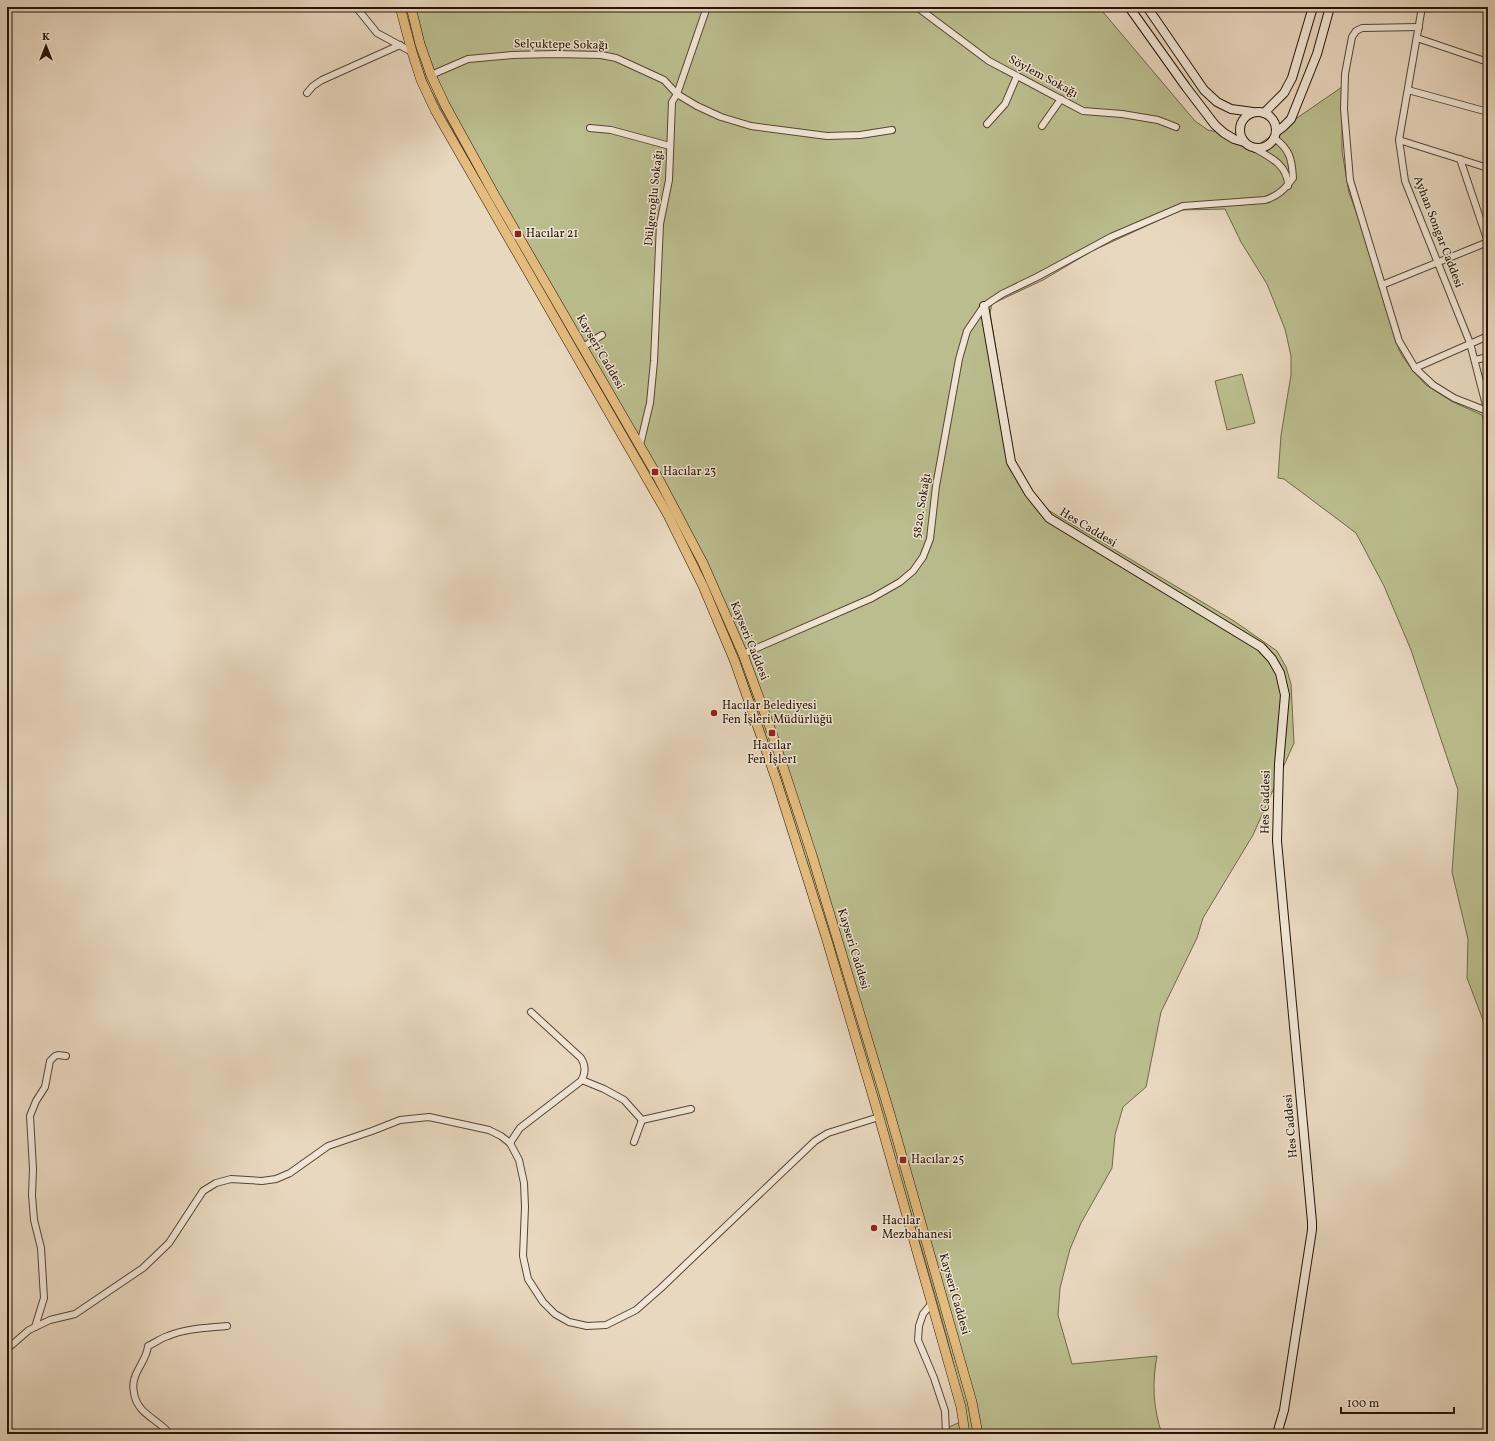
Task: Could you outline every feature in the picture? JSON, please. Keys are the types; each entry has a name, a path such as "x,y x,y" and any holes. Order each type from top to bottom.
{"main road":[{"name":"Kayseri Caddesi","path":"400,7 421,80 435,110 668,515 703,586 735,662 776,779 826,937 932,1303 961,1407 965,1434"},
{"name":"Kayseri Caddesi","path":"411,7 420,44 431,75 445,105 494,194 640,445 700,557 743,654 772,734 812,855 890,1114 972,1402 978,1434"},
{"path":"879,1117 890,1114"}],"street":[{"path":"356,7 377,33 412,52"},
{"name":"Dülgeroğlu Sokağı","path":"640,445 652,389 655,354 660,224 669,180 672,102 677,94 707,7"},
{"name":"Söylem Sokağı","path":"918,7 989,61 1083,111 1136,116 1158,120 1176,127"},
{"path":"1129,7 1215,125 1224,133 1234,139 1244,142 1280,164 1288,179 1288,186"},
{"path":"984,306 1002,294 1111,237 1183,206 1265,200 1275,197 1288,186 1293,178 1293,166 1289,152 1275,135 1273,120 1264,113 1231,109 1217,102 1204,90 1147,7"},
{"path":"1264,113 1284,93 1292,78 1313,7"},
{"path":"1254,148 1266,146 1291,119 1317,54 1330,7"},
{"name":"Ayhan Songar Caddesi","path":"1422,7 1399,140 1406,181 1470,343 1488,412"},
{"path":"1419,27 1358,29 1352,36 1345,74 1344,109 1350,180 1399,341 1415,368 1433,385 1454,398 1488,412"},
{"path":"1417,38 1488,62"},
{"path":"307,93 313,86 322,80 400,45"},
{"name":"Selçuktepe Sokağı","path":"431,75 468,59 512,55 601,55 616,58 664,80 677,94 697,106 721,117 751,126 827,136 860,136 892,130"},
{"path":"987,124 1005,104 1017,76"},
{"path":"1408,90 1488,112"},
{"path":"1042,126 1061,99"},
{"path":"1244,142 1239,130 1240,124 1243,119 1253,112"},
{"path":"590,128 611,130 670,146"},
{"path":"1399,140 1488,168"},
{"path":"1382,285 1488,242 1460,159"},
{"name":"5820. Sokağı","path":"743,654 872,598 900,582 913,571 923,557 930,539 936,486 959,359 967,331 984,306"},
{"name":"Hes Caddesi","path":"984,306 1011,462 1029,493 1049,518 1261,647 1272,659 1280,673 1285,696 1279,764 1277,841 1312,1230 1284,1410 1277,1434"},
{"path":"583,347 602,335"},
{"path":"1415,368 1488,336"},
{"path":"1474,360 1488,357"},
{"path":"510,1144 520,1128 582,1080 585,1073 585,1068 581,1058 532,1012"},
{"path":"35,1327 44,1298 41,1248 34,1220 32,1195 33,1169 30,1116 36,1101 45,1087 50,1061 58,1055 66,1056"},
{"path":"582,1080 604,1088 624,1100 642,1120"},
{"path":"642,1120 691,1109"},
{"path":"7,1349 29,1330 50,1320 75,1314 143,1268 170,1243 203,1191 216,1183 231,1179 262,1181 276,1179 290,1173 328,1146 400,1120 429,1117 489,1130 501,1136 510,1144 519,1160 524,1183 525,1207 523,1256 528,1280 543,1302 555,1314 569,1322 587,1326 606,1325 636,1310 815,1141 828,1133 879,1117"},
{"path":"634,1142 642,1120"},
{"path":"932,1303 923,1314 919,1326 918,1340 934,1378 945,1411 946,1434"},
{"path":"170,1434 141,1409 135,1398 134,1379 138,1368 144,1360 148,1346 167,1336 180,1332 200,1328 228,1326"}],"green space":[{"path":"403,7 1101,7 1103,12 1195,121 1208,130 1222,133 1252,149 1342,87 1342,151 1349,193 1357,214 1399,350 1413,371 1426,385 1453,402 1482,415 1488,440 1488,1045 1483,1020 1467,978 1468,939 1452,872 1458,790 1411,650 1384,586 1356,533 1284,479 1278,478 1281,435 1291,375 1291,356 1285,329 1267,284 1241,242 1225,209 1181,210 1092,251 1043,280 992,304 990,313 1015,462 1032,491 1048,510 1234,621 1277,651 1286,667 1291,684 1294,743 1253,835 1203,918 1197,938 1161,1012 1146,1087 1123,1107 1115,1135 1112,1168 1081,1223 1070,1249 1060,1288 1058,1315 1072,1364 1157,1356 1154,1376 1154,1395 1162,1434 933,1434 967,1419 947,1337 787,799 744,674 669,508 654,479 492,201 429,87 418,58"},
{"path":"1242,374 1255,423 1227,430 1215,381"}],"place":[{"name":"Hacılar 21","path":"518,234"},
{"name":"Hacılar 23","path":"655,472"},
{"name":"Hacılar Belediyesi Fen İşleri Müdürlüğü","path":"714,713"},
{"name":"Hacılar Fen İşler1","path":"772,733"},
{"name":"Hacılar 25","path":"903,1160"},
{"name":"Hacılar Mezbahanesi","path":"874,1228"}]}
